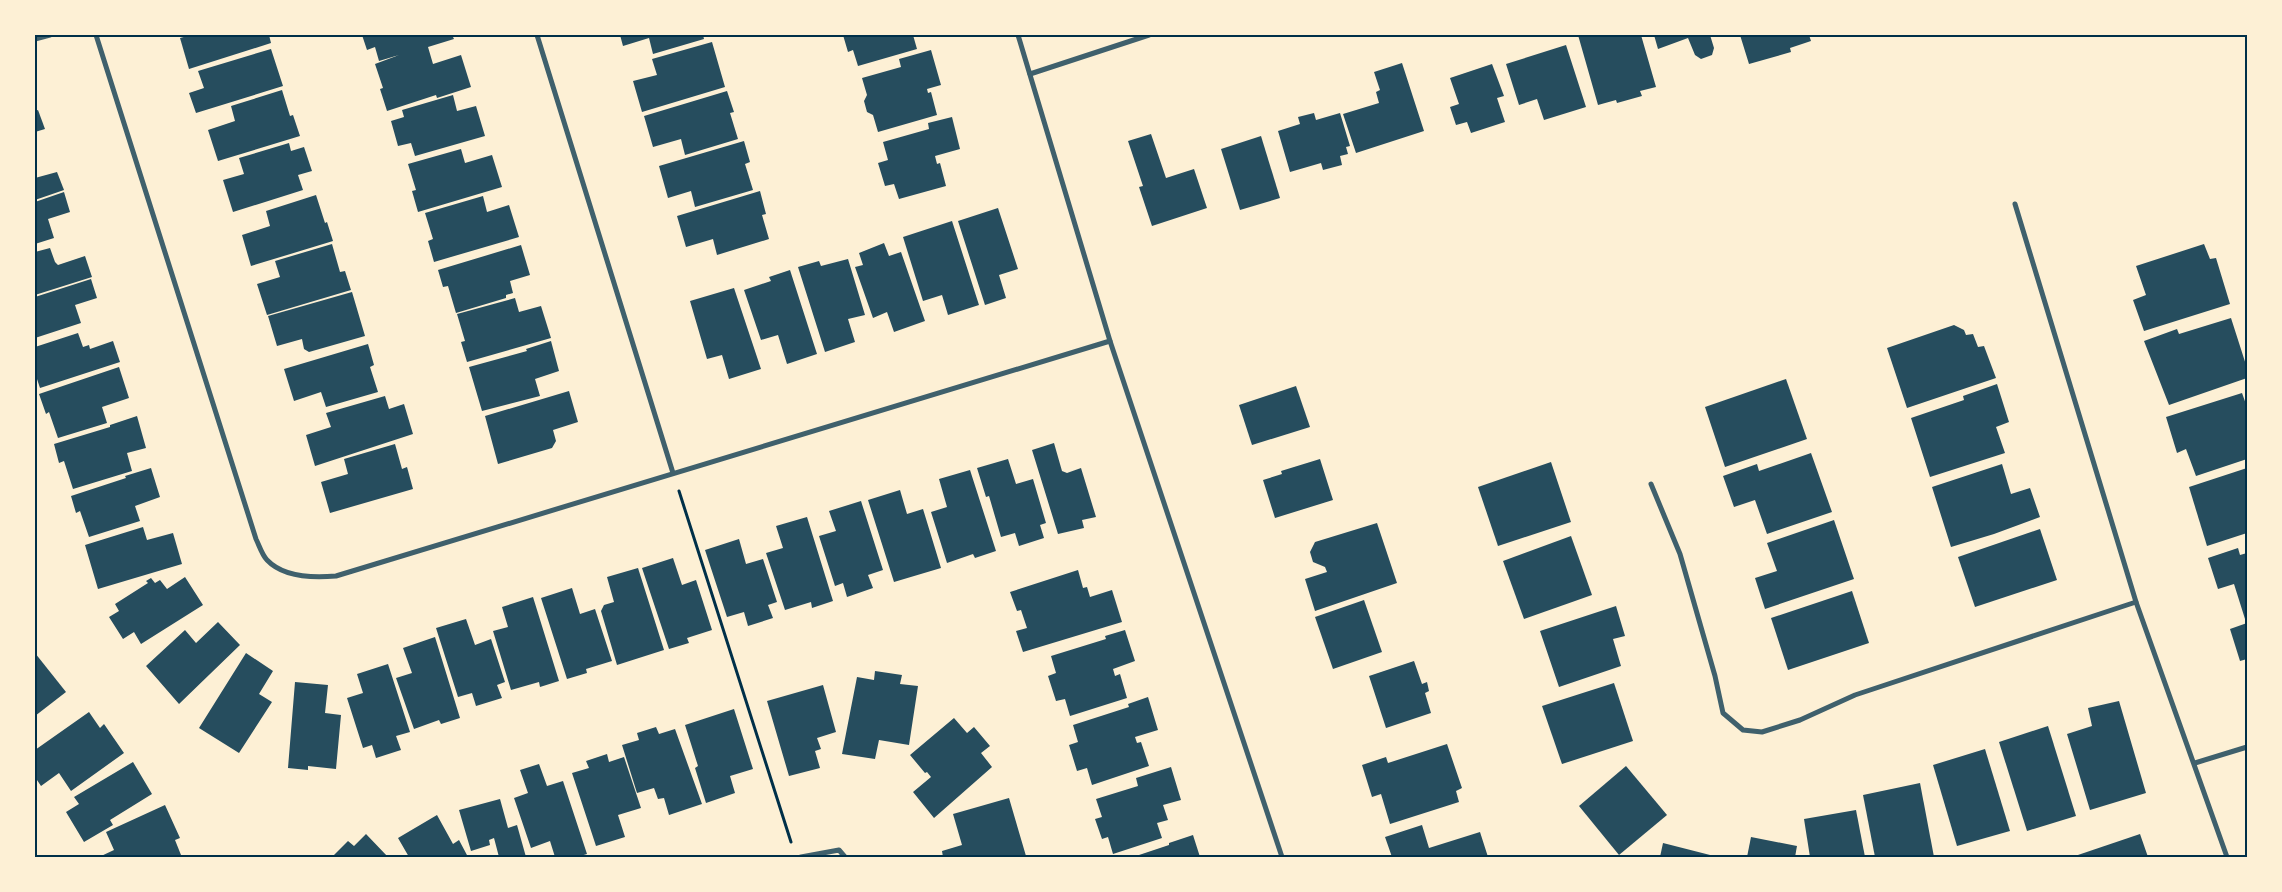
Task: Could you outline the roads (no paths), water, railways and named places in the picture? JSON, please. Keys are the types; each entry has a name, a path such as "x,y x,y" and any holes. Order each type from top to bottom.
{"street":[{"path":"35,39 50,35"},
{"path":"96,35 256,539 267,560 287,572 314,578 336,576 1110,341"},
{"path":"537,35 674,473"},
{"path":"1018,35 1110,341 1282,857"},
{"path":"1030,74 1150,35"},
{"path":"2015,204 2136,602 2227,857"},
{"path":"1651,484 1680,554 1715,676 1723,713 1743,730 1762,732 1800,720 1855,695 2136,602"},
{"path":"2195,763 2247,747"},
{"path":"801,857 838,850 845,857"}]}
